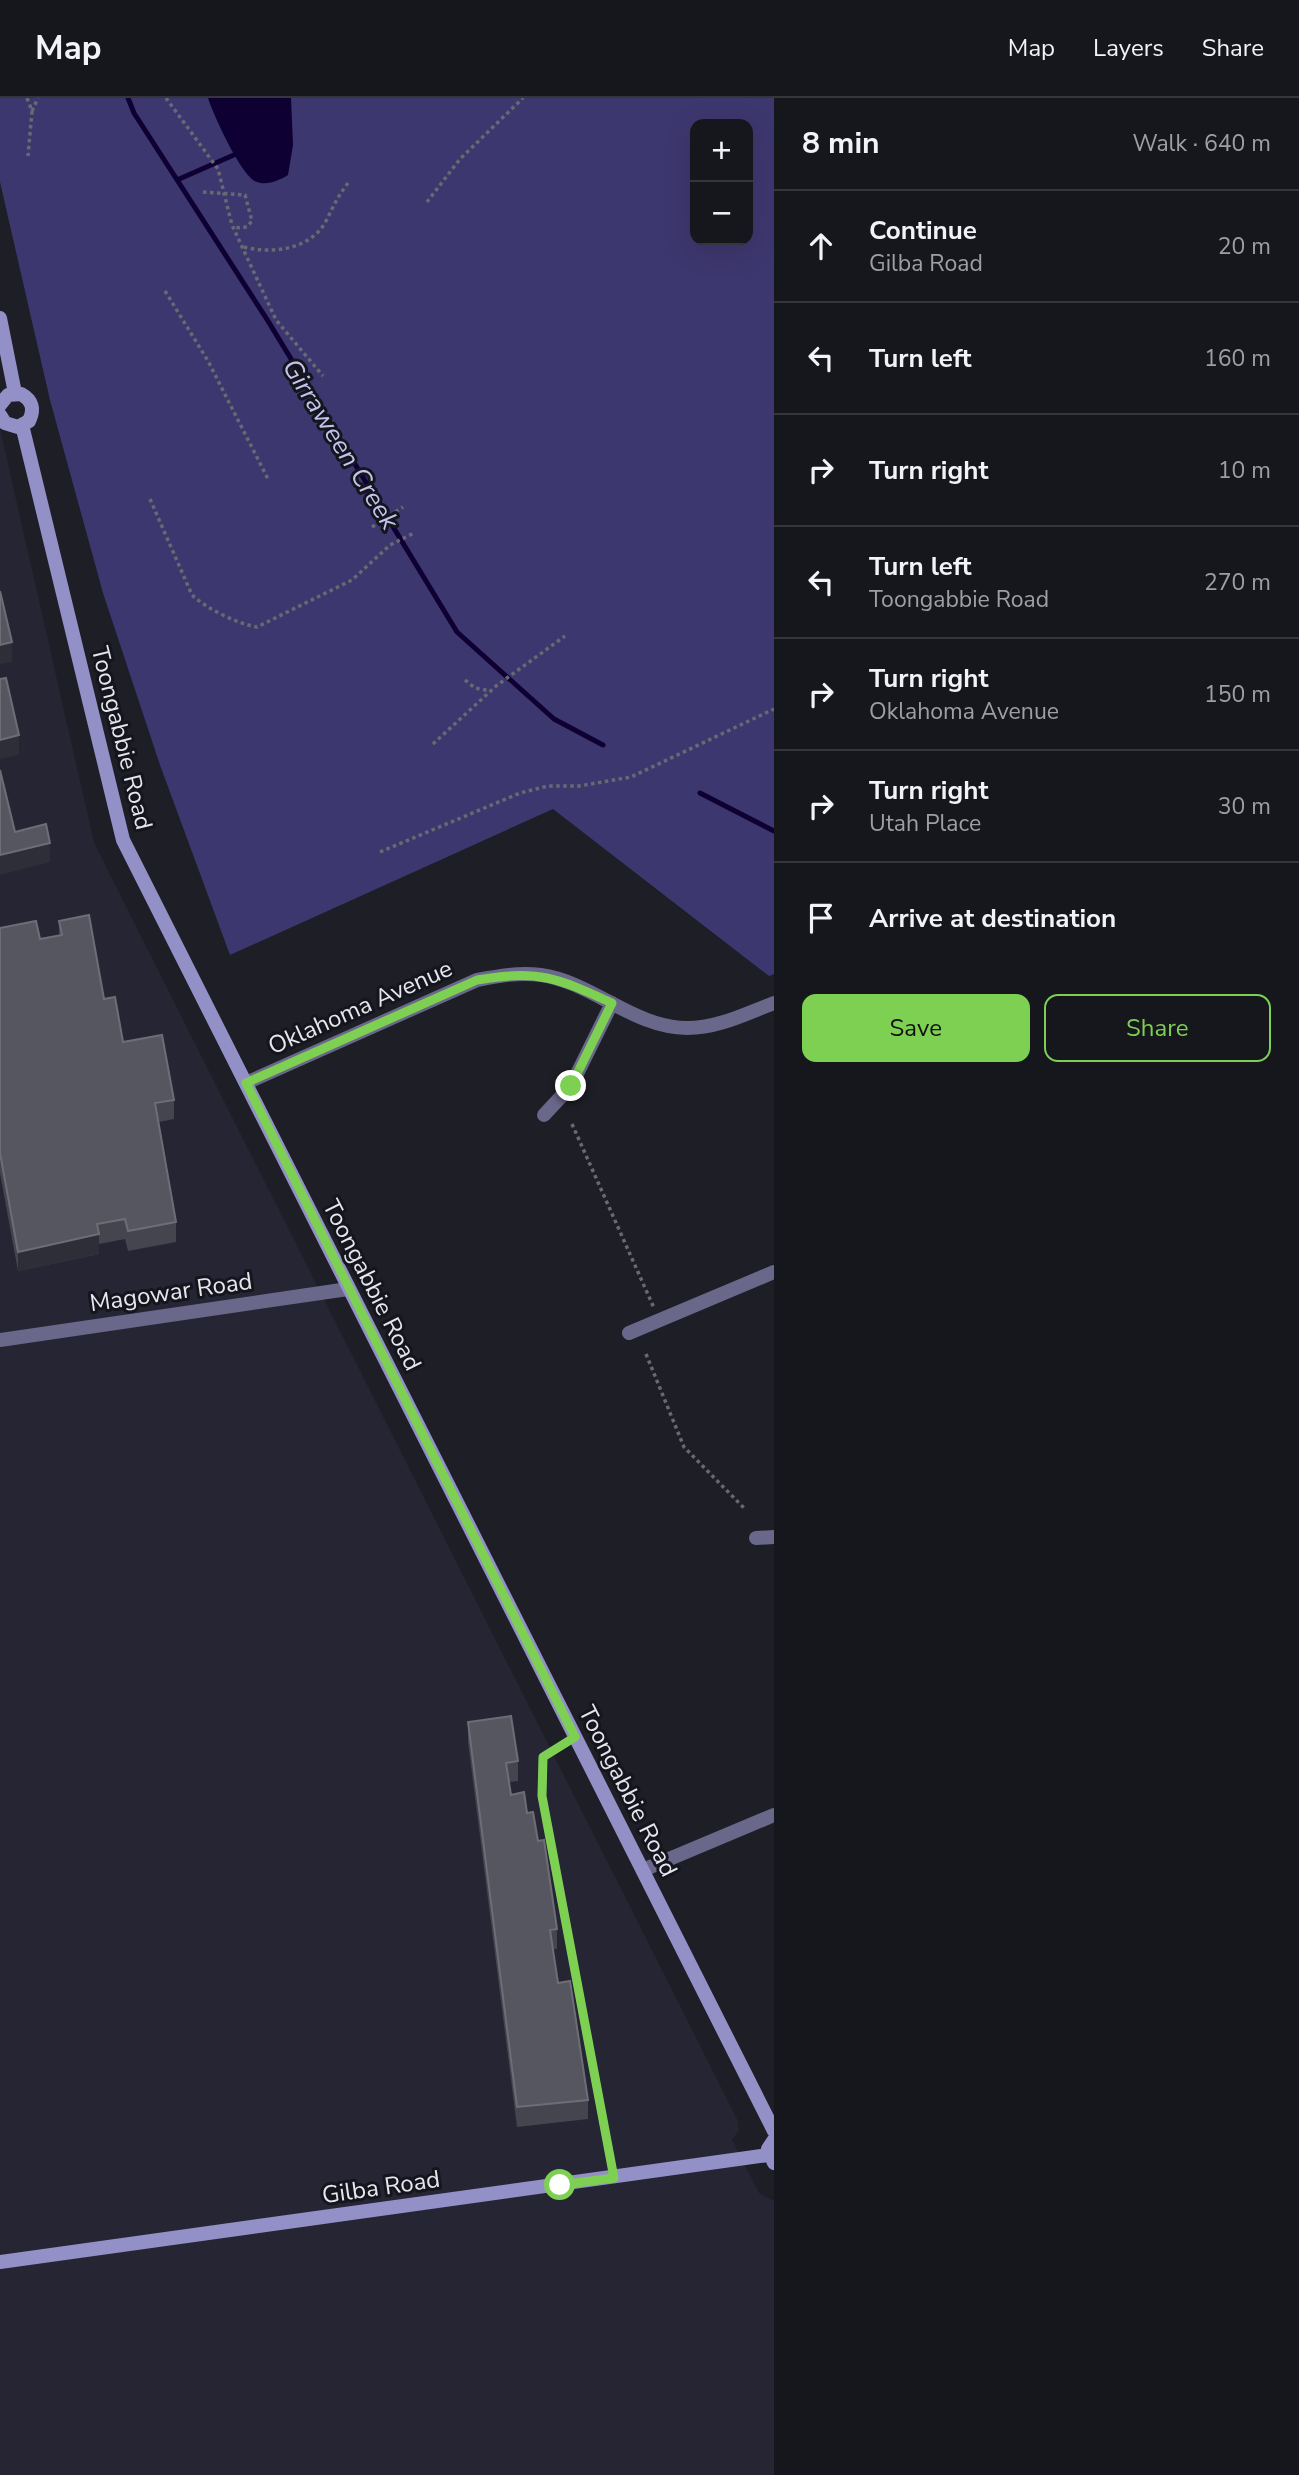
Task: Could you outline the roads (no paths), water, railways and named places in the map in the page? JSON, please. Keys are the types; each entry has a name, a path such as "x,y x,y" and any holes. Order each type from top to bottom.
{"main road":[{"path":"0,318 15,393"},
{"path":"0,405 8,395 15,393 27,397 33,409 29,421 22,425 11,426 0,415"},
{"name":"Toongabbie Road","path":"22,425 123,840 774,2132"},
{"path":"771,2159 770,2144 774,2140"},
{"name":"Gilba Road","path":"0,2262 771,2159"}],"street":[{"name":"Oklahoma Avenue","path":"246,1083 477,980 509,974 542,975 567,982 654,1022 685,1028 721,1024 774,1003"},
{"path":"544,1115 571,1086 612,1003"},
{"path":"629,1333 774,1272"},
{"name":"Magowar Road","path":"0,1340 348,1289"},
{"path":"756,1538 774,1537"},
{"path":"643,1870 774,1815"}],"lane":[{"path":"575,1737 543,1757 542,1796 614,2178"}],"waterway":[{"name":"Girraween Creek","path":"128,98 134,113 268,321 457,632 554,719 603,745"},
{"path":"177,180 236,154"},
{"name":"Girraween Creek","path":"700,793 774,831"}]}
